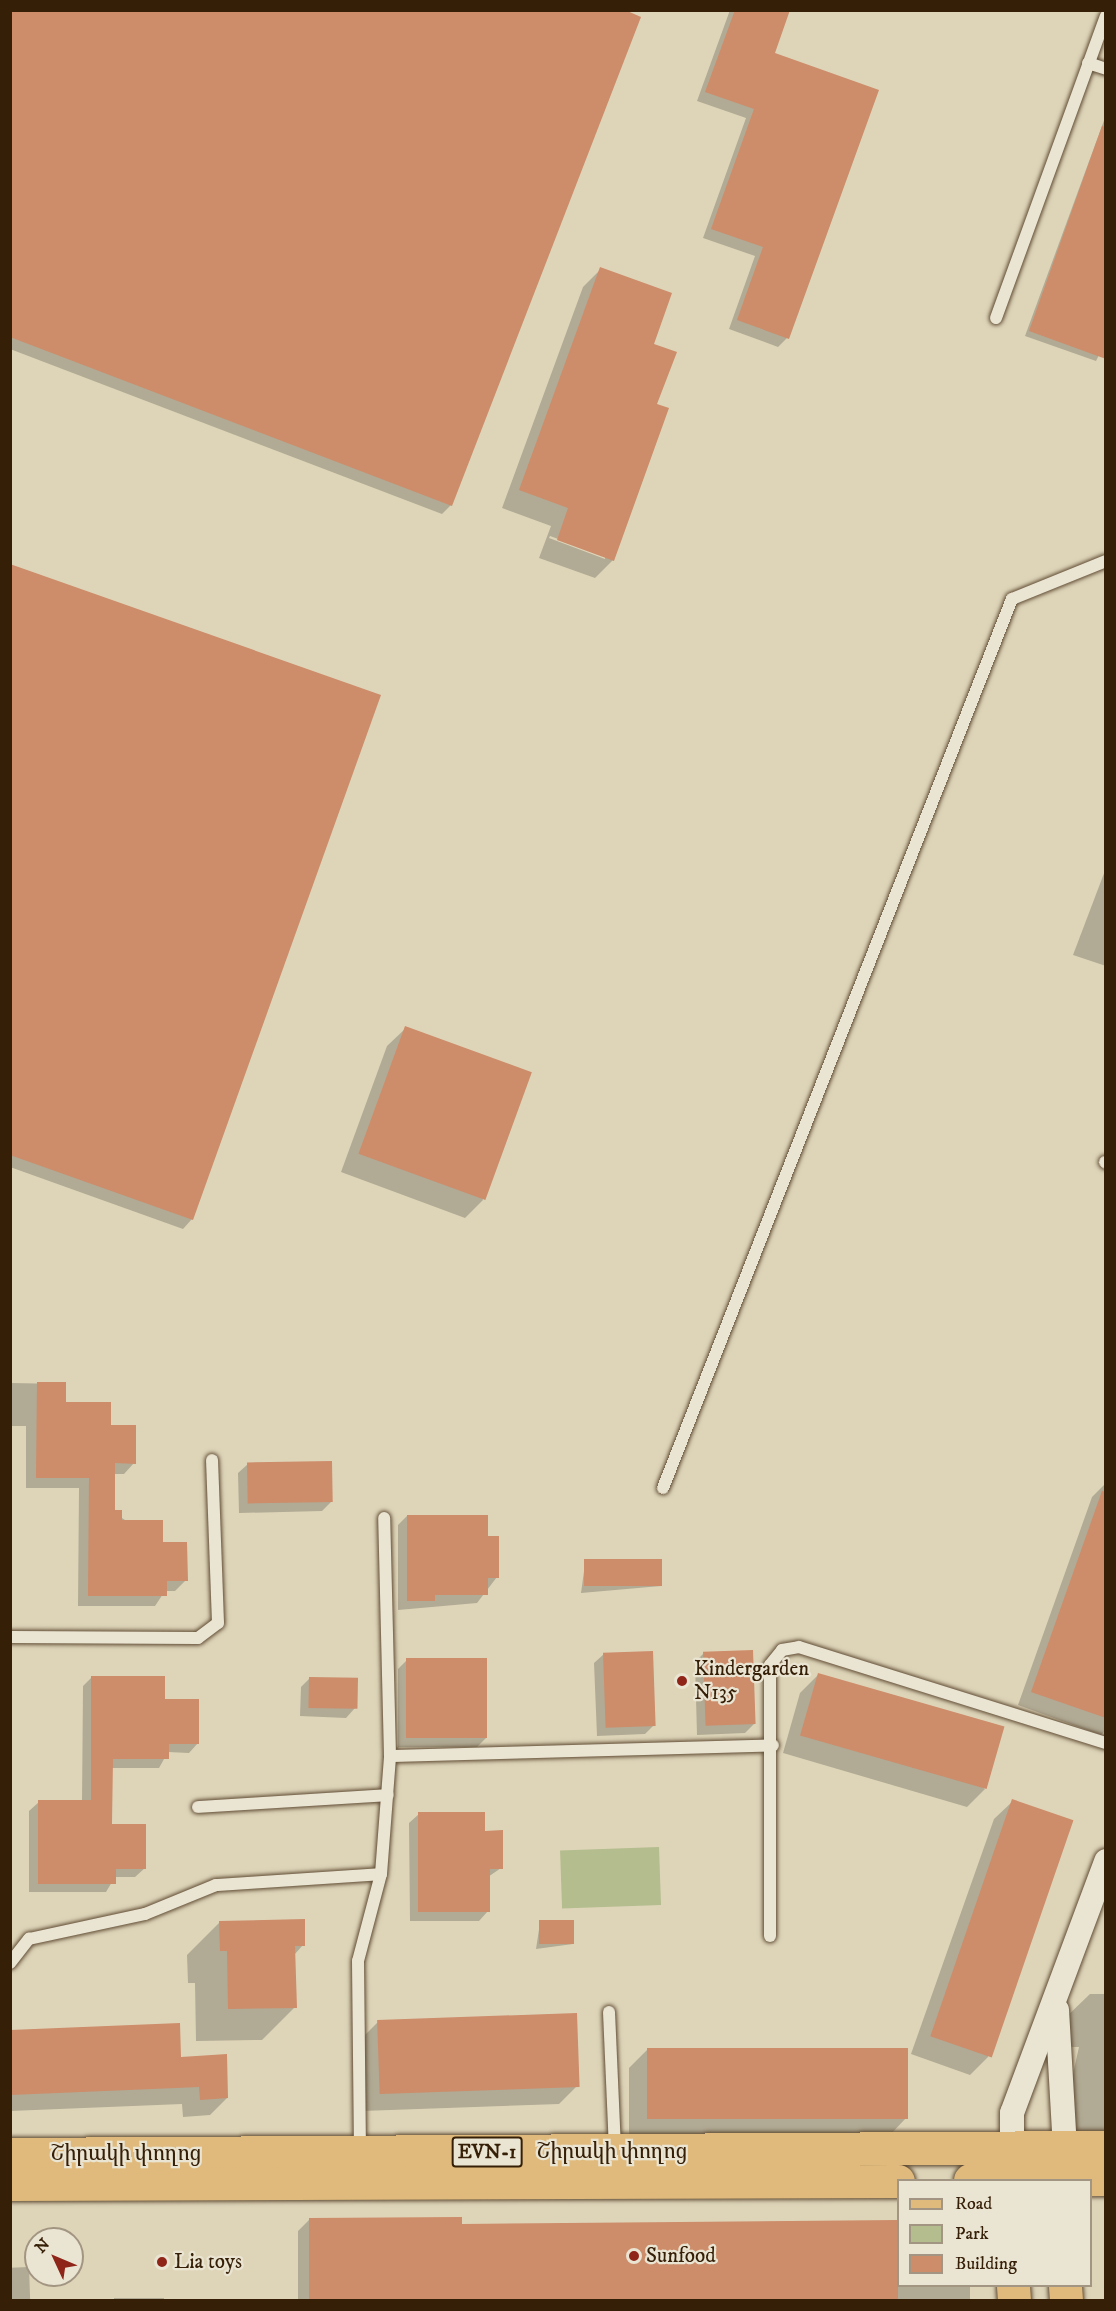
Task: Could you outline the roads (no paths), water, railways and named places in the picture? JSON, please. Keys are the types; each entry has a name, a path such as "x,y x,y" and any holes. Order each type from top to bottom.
{"main road":[{"name":"Շիրակի փողոց","path":"977,2179 1011,2170 1065,2148 1106,2147"},
{"path":"1065,2148 1065,2179"},
{"name":"Շիրակի փողոց","path":"10,2154 615,2152 1011,2170 1060,2179"},
{"name":"Շիրակի փողոց","path":"10,2184 897,2181"}],"street":[{"path":"1011,2170 1012,2113 1057,2004 1106,1861"},
{"path":"1057,2004 1065,2148"}],"lane":[{"path":"996,318 1106,16"},
{"path":"1088,63 1106,69"},
{"path":"663,1488 1012,599 1106,561"},
{"path":"10,1637 198,1638 218,1623 212,1460"},
{"path":"360,2153 358,1961 381,1874 390,1756 384,1518"},
{"path":"770,1936 773,1745 770,1665 782,1650 799,1647 1106,1743"},
{"path":"390,1756 773,1745"},
{"path":"198,1807 388,1795"},
{"path":"10,1963 29,1939 145,1914 216,1885 381,1874"},
{"path":"609,2012 615,2152"}],"place":[{"name":"Kindergarden N135","path":"682,1681"},
{"name":"Sunfood","path":"634,2256"},
{"name":"Lia toys","path":"162,2262"}]}
